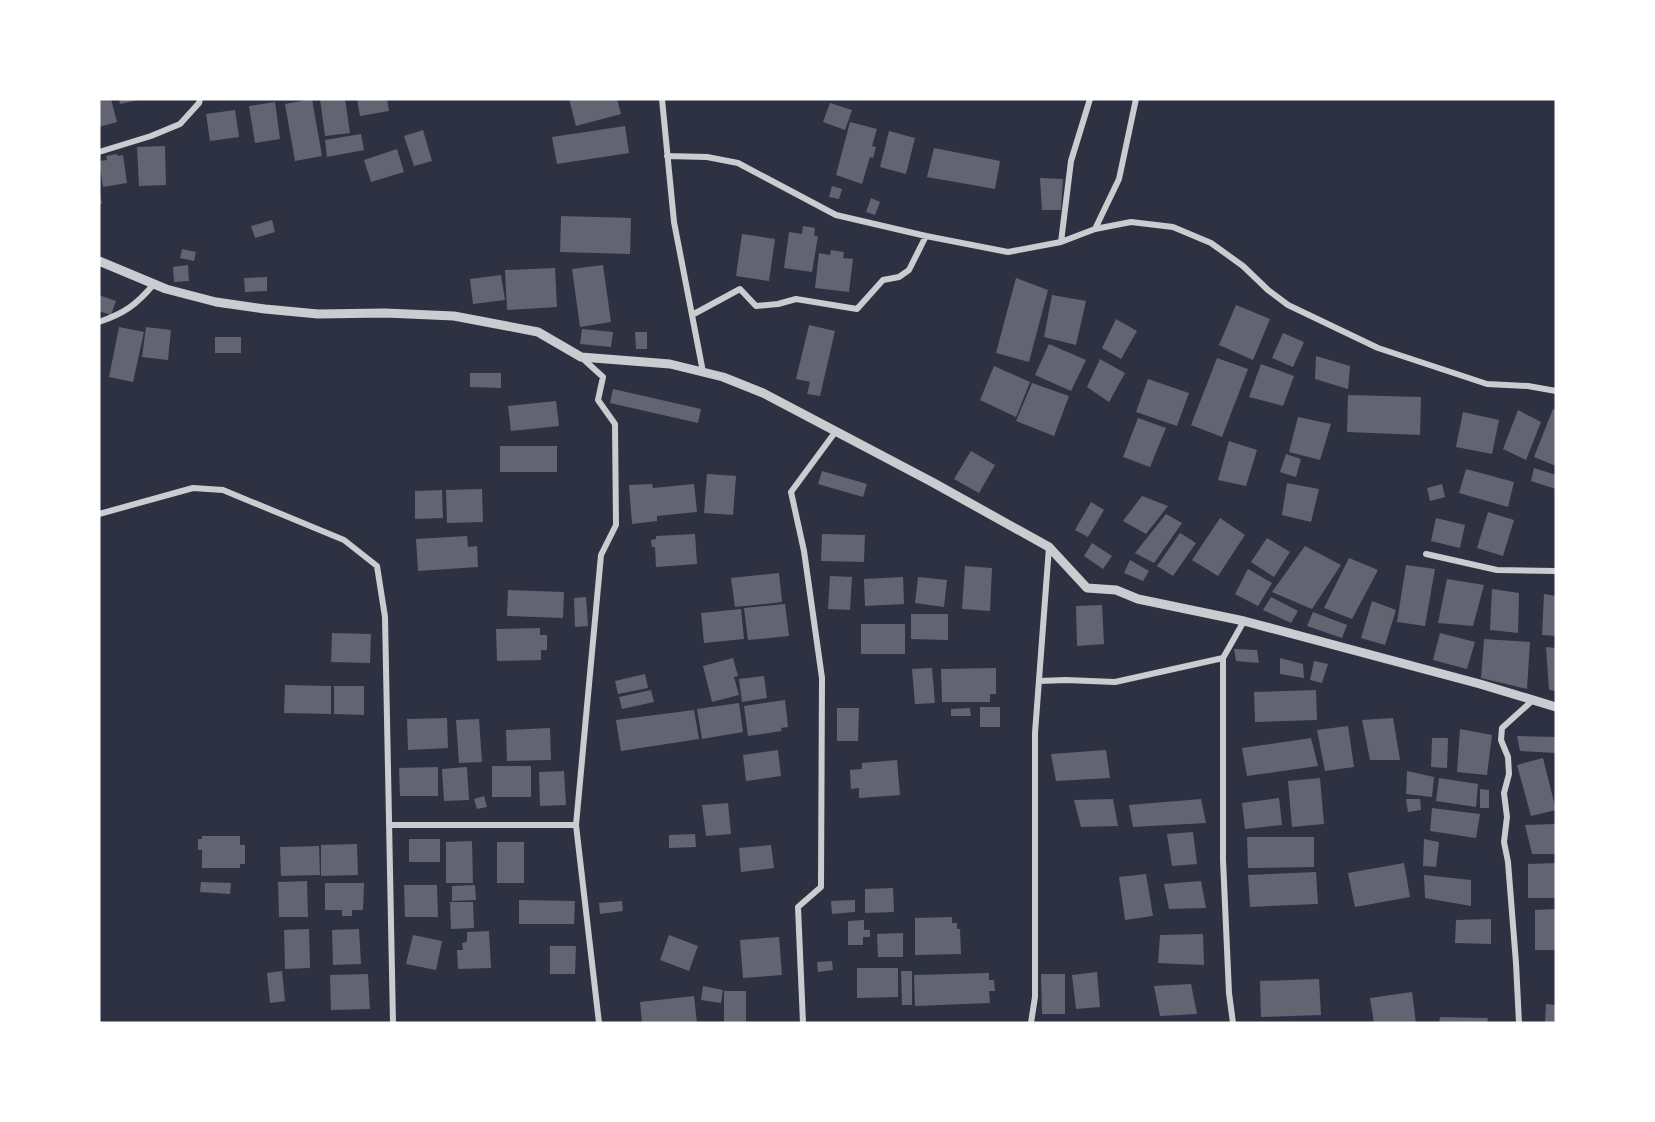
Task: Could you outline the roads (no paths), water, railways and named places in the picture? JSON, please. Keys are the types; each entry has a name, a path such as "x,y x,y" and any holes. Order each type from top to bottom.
{"street":[{"path":"99,152 151,136 180,124 200,99"},
{"path":"662,99 674,222 703,372"},
{"path":"1060,242 1071,161 1090,99"},
{"path":"1095,228 1119,179 1136,99"},
{"path":"667,156 707,157 738,163 836,215 1008,252 1060,242 1095,228 1131,222 1173,227 1211,243 1243,266 1288,305 1378,348 1487,384 1528,386 1556,391"},
{"path":"692,315 740,289 756,306 778,304 796,299 857,309 884,280 899,277 909,270 926,236"},
{"path":"99,261 154,284 216,302 318,314 385,313 454,316 538,332 581,357 603,377 598,400 615,424 616,525 601,555 576,825 599,1023"},
{"path":"99,322 135,305 154,284"},
{"path":"581,357 670,364 723,377 763,393 932,482 1048,547 1087,588 1116,590 1138,598 1244,621 1556,706"},
{"path":"803,1023 798,907 821,887 822,678 804,551 791,492 836,431"},
{"path":"99,514 193,488 223,490 344,540 377,566 385,617 393,1023"},
{"path":"1031,1023 1035,997 1035,733 1048,547"},
{"path":"1426,554 1497,570 1556,571"},
{"path":"1233,1023 1229,993 1223,860 1223,658 1244,621"},
{"path":"1039,681 1115,682 1223,658"},
{"path":"1519,1023 1504,842 1507,817 1504,794 1509,774 1508,757 1501,740 1502,728 1533,700"},
{"path":"389,825 576,825"}]}
